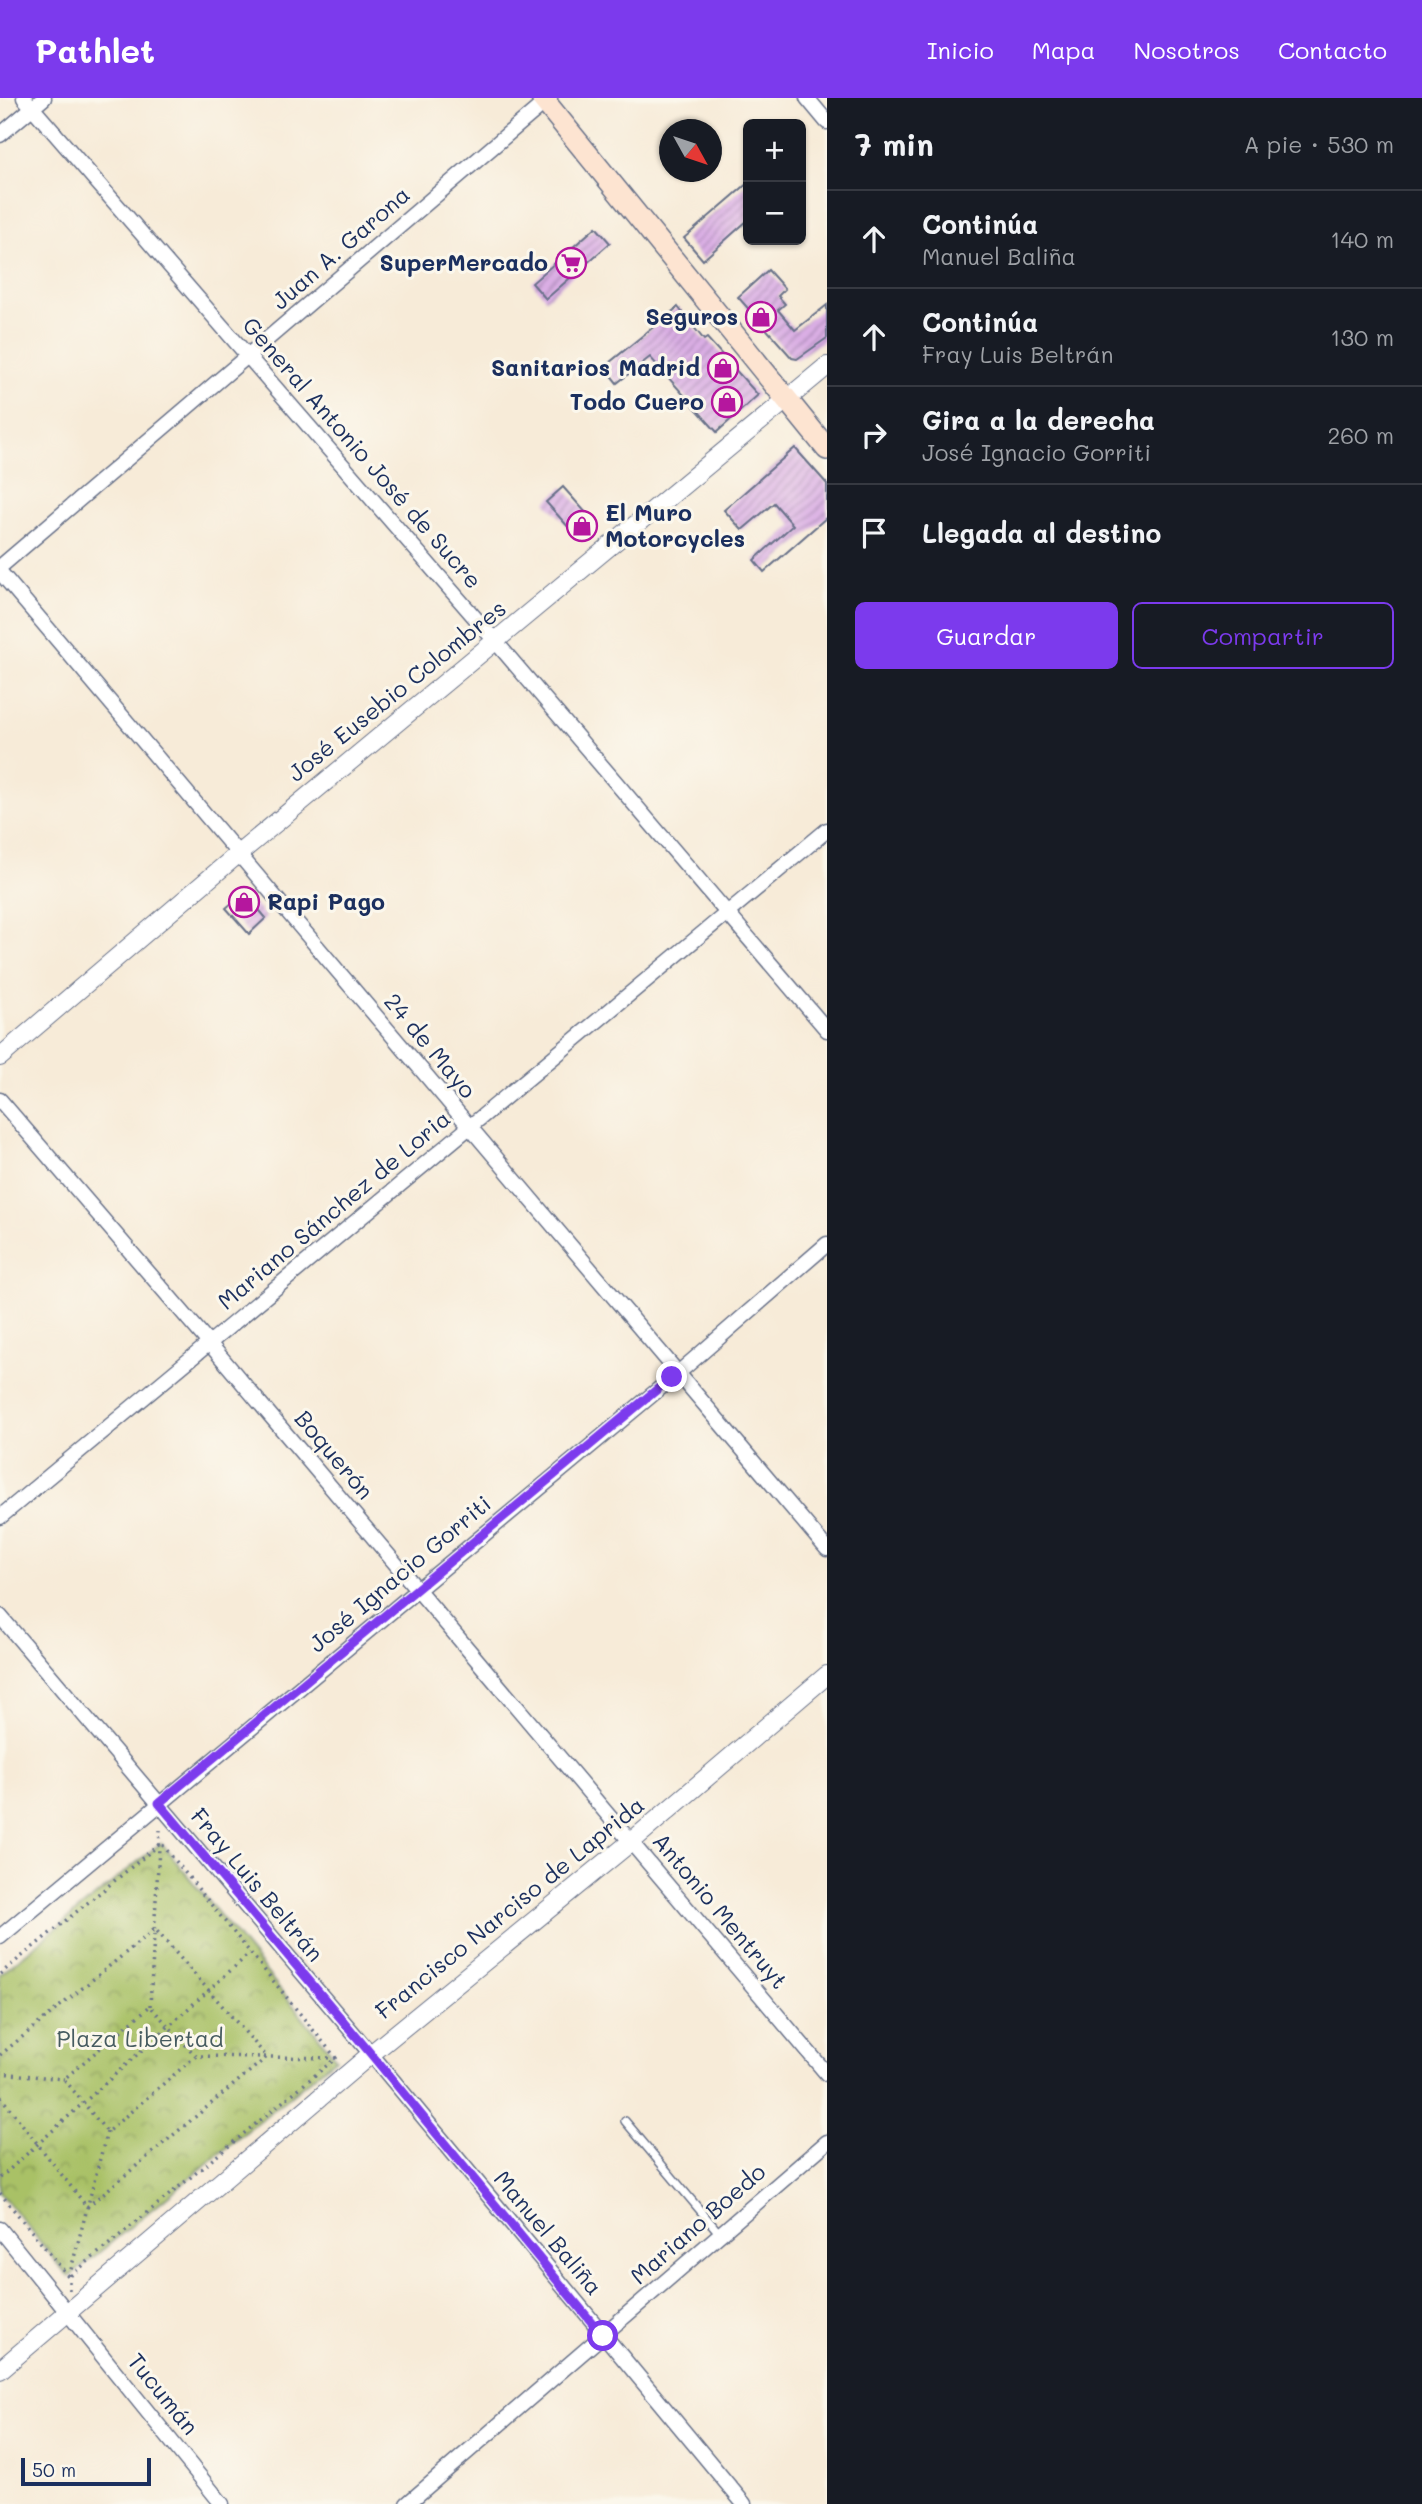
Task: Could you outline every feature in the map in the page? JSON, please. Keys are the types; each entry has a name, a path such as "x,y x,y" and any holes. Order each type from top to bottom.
{"main road":[{"path":"546,99 827,449"}],"street":[{"path":"0,135 28,103 44,98"},
{"path":"807,98 827,122"},
{"name":"Juan A. Garona","path":"0,570 546,99"},
{"name":"General Antonio José de Sucre","path":"28,103 496,642 827,1030"},
{"name":"José Eusebio Colombres","path":"0,1056 237,855 827,366"},
{"name":"24 de Mayo","path":"0,570 237,855 827,1549"},
{"name":"Mariano Sánchez de Loria","path":"0,1517 827,830"},
{"name":"Boquerón","path":"0,1100 632,1841"},
{"name":"José Ignacio Gorriti","path":"0,1937 677,1374 827,1244"},
{"name":"Fray Luis Beltrán","path":"0,1616 371,2054"},
{"name":"Francisco Narciso de Laprida","path":"0,2370 371,2054 632,1841 827,1675"},
{"name":"Antonio Mentruyt","path":"632,1841 827,2074"},
{"name":"Manuel Baliña","path":"371,2054 744,2504"},
{"name":"Mariano Boedo","path":"407,2504 827,2142"},
{"name":"Tucumán","path":"0,2229 222,2504"}],"lane":[{"path":"625,2121 720,2235"}],"path":[{"path":"161,1843 150,2006 196,2056"},
{"path":"161,1843 336,2058"},
{"path":"0,1974 161,1843"},
{"path":"155,1929 267,2057"},
{"path":"0,2055 155,1929"},
{"path":"0,2178 250,1952"},
{"path":"0,2073 64,2079 150,2006"},
{"path":"69,2277 107,2132 196,2056 336,2058"},
{"path":"87,2207 267,2057"},
{"path":"69,2277 336,2058"},
{"path":"64,2079 107,2132"},
{"path":"0,2096 87,2207"},
{"path":"0,2193 69,2277"}],"green space":[{"name":"Plaza Libertad","path":"161,1843 336,2058 69,2277 0,2193 0,1974"}],"building":[{"path":"743,187 743,224 703,260 684,238"},
{"name":"SuperMercado","path":"596,227 610,243 546,299 532,283"},
{"path":"768,270 785,289 778,296 785,304 778,310 795,330 827,305 827,338 797,359 792,358 738,297"},
{"path":"678,307 704,340 707,338 758,395 717,432 650,357 617,383 604,367"},
{"path":"795,448 827,484 827,517 764,572 754,560 793,525 774,503 742,530 724,510"},
{"path":"563,487 596,524 579,539 546,502"},
{"path":"239,897 249,898 266,918 249,934 226,908"}],"place":[{"name":"SuperMercado","path":"571,263"},
{"name":"Seguros","path":"761,317"},
{"name":"Sanitarios Madrid","path":"723,368"},
{"name":"Todo Cuero","path":"727,402"},
{"name":"El Muro Motorcycles","path":"582,526"},
{"name":"Rapi Pago","path":"244,902"}],"route":[{"path":"603,2336 371,2054 159,1803 672,1377"}]}
